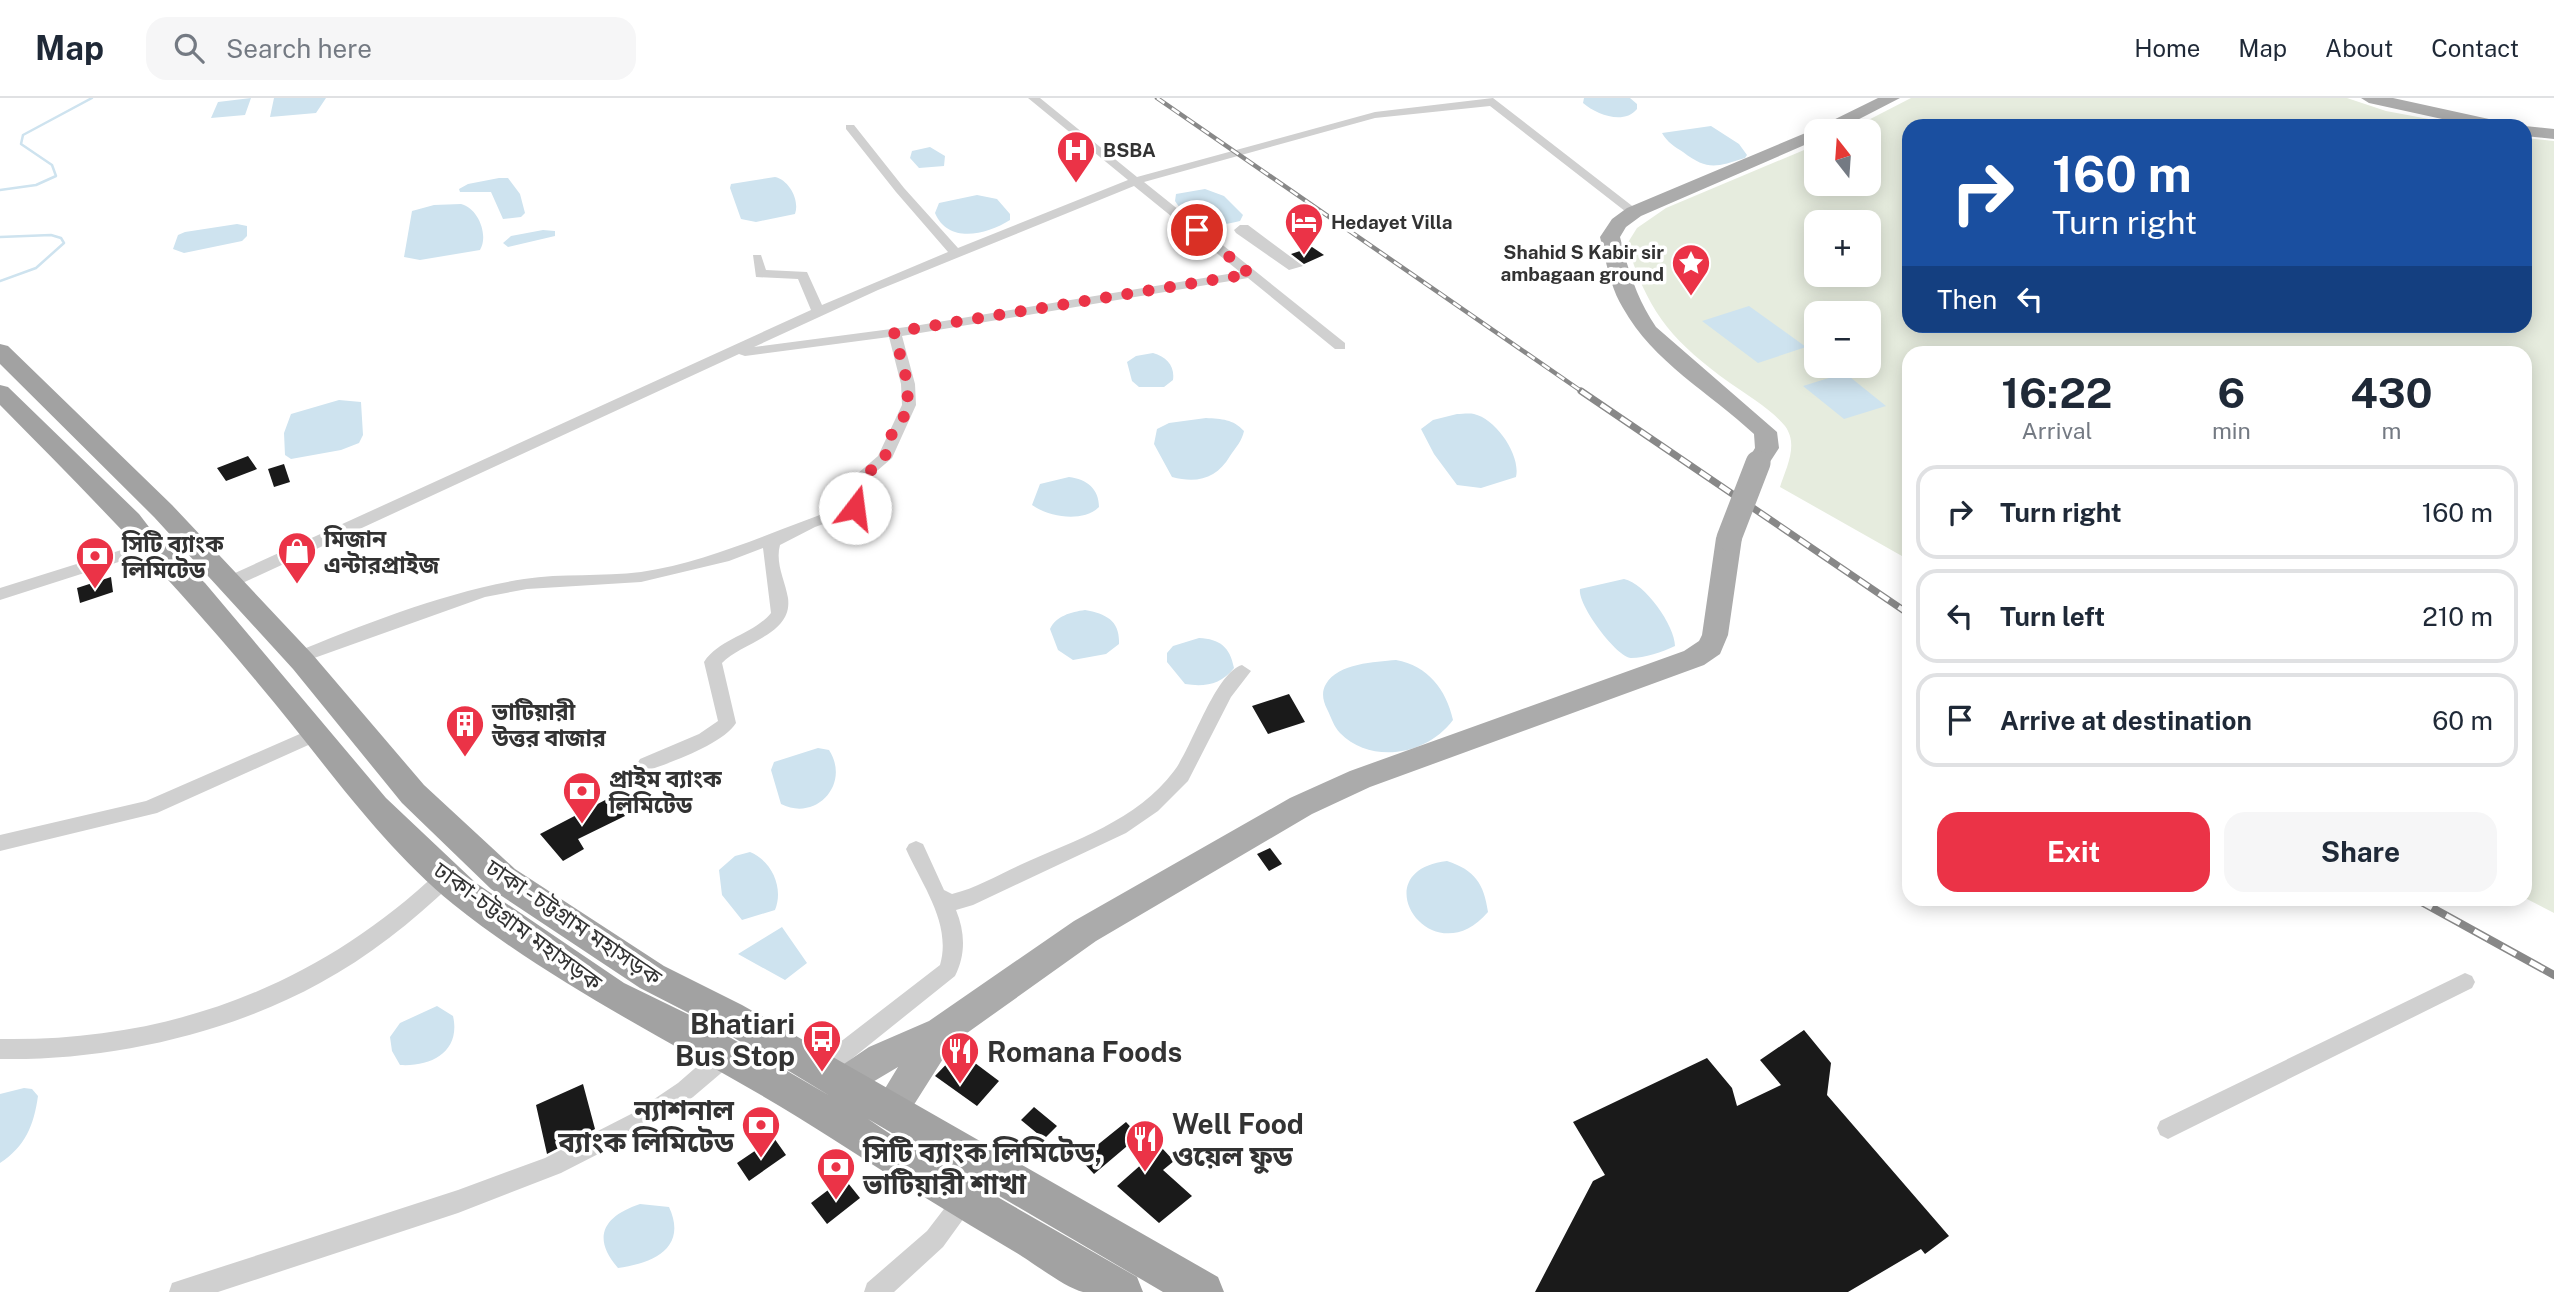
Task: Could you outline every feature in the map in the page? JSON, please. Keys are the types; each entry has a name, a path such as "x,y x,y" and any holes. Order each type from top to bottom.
{"highway":[{"name":"ঢাকা - চট্টগ্রাম মহাসড়ক","path":"0,351 163,511 355,722 413,794 503,879 616,956 833,1077 1130,1253 1203,1292"},
{"name":"ঢাকা-চট্টগ্রাম মহাসড়ক","path":"0,392 131,520 150,546 195,590 318,733 374,807 445,878 576,972 725,1056 1122,1292"}],"main road":[{"path":"1847,119 1892,98"},
{"path":"2369,98 2466,119"},
{"path":"2532,132 2554,134"},
{"path":"833,1077 941,1032 1085,931 1301,806 1360,779 1694,658 1710,646 1715,635 1729,538 1766,448 1765,432 1741,407 1664,351 1640,323 1625,296 1610,237 1619,222 1634,212 1804,139"},
{"path":"890,1110 941,1032"}],"street":[{"path":"1033,98 1340,346"},
{"path":"230,582 717,357 956,253 1135,181 1375,115 1490,101 1634,212"},
{"path":"850,127 956,253"},
{"path":"757,258 760,274 803,275 819,313"},
{"path":"717,357 894,332 1250,274"},
{"path":"297,658 358,634 483,592 527,584 641,577 723,557 855,508 864,474 885,458 888,440 907,412 909,398 894,332"},
{"path":"646,764 705,739 727,723 713,662 729,646 774,621 779,612 770,549 773,542 785,536"},
{"path":"0,594 150,546"},
{"path":"942,900 950,903 967,899 1119,828 1151,806 1181,776 1224,693 1242,671"},
{"path":"0,843 150,808 318,733"},
{"path":"833,1077 948,970 954,948 950,922 916,849"},
{"path":"0,1049 60,1049 106,1042 169,1028 264,997 310,978 332,964 426,897 445,878"},
{"path":"2168,1128 2465,982"},
{"path":"181,1292 466,1198 586,1152 637,1125 690,1089 725,1056"},
{"path":"876,1292 935,1239 965,1200"}],"shaded area":[{"path":"1911,98 2347,98 2386,111 2429,119 1902,119 1902,333 2532,333 2532,139 2554,141 2554,913 2532,902 2532,346 1902,346 1902,556 1780,487 1791,449 1789,433 1785,426 1766,408 1692,353 1665,324 1644,289 1627,244 1637,228 1666,208 1804,150 1804,196 1881,196 1881,119 1870,119"}],"water":[{"path":"251,98 245,115 211,118 218,102"},
{"path":"274,98 326,98 316,113 270,117"},
{"path":"1584,98 1630,98 1637,104 1637,109 1625,116 1610,116 1583,103"},
{"path":"1711,126 1739,144 1747,155 1745,158 1719,165 1706,165 1674,146 1662,133"},
{"path":"930,147 945,156 944,166 919,168 910,158 912,151"},
{"path":"775,177 785,182 792,191 796,203 795,214 756,222 741,219 731,184"},
{"path":"508,178 520,194 525,213 521,217 503,219 491,192 460,192 459,189 468,184"},
{"path":"1205,189 1224,196 1243,215 1240,221 1212,225 1196,221 1175,201 1176,194"},
{"path":"977,195 997,199 1010,214 1010,220 990,230 968,234 949,229 935,213 939,203"},
{"path":"461,204 477,216 480,223 483,237 480,250 420,260 404,257 412,211 434,205"},
{"path":"237,224 247,226 247,236 242,241 184,253 173,249 178,235 185,232"},
{"path":"543,230 555,231 555,236 508,247 503,243 511,236"},
{"path":"1749,306 1804,348 1758,363 1702,321"},
{"path":"1153,353 1169,363 1173,370 1173,380 1164,387 1139,387 1132,381 1127,362 1136,356"},
{"path":"1829,378 1851,378 1886,406 1844,419 1803,386"},
{"path":"339,400 361,402 363,435 359,443 341,450 291,459 285,455 284,433 291,414"},
{"path":"1457,414 1482,417 1498,430 1515,459 1516,477 1481,488 1457,485 1434,454 1421,429 1433,420"},
{"path":"1206,418 1222,419 1236,424 1244,431 1240,441 1225,464 1213,474 1190,480 1172,477 1154,444 1157,429 1169,423"},
{"path":"1069,477 1091,486 1097,495 1099,507 1075,517 1047,513 1032,505 1040,484"},
{"path":"1624,579 1641,588 1657,607 1670,628 1675,646 1631,658 1607,640 1585,606 1580,589"},
{"path":"1085,610 1111,620 1119,636 1119,644 1106,654 1073,660 1058,650 1050,629 1069,613"},
{"path":"1199,638 1213,640 1223,646 1230,655 1234,668 1224,678 1212,684 1185,684 1167,662 1167,653 1173,646"},
{"path":"1396,660 1417,668 1434,681 1446,698 1453,720 1429,741 1399,752 1383,752 1353,743 1338,731 1333,722 1324,703 1324,687 1332,677 1348,668"},
{"path":"818,748 829,750 835,763 833,787 817,804 806,808 781,804 771,770 774,762"},
{"path":"750,852 764,862 774,876 777,902 775,910 742,920 722,895 719,870 735,856"},
{"path":"1447,861 1465,869 1476,879 1484,893 1488,912 1467,929 1446,933 1427,928 1414,915 1407,899 1409,882 1421,869"},
{"path":"782,927 807,963 785,980 738,954"},
{"path":"437,1006 453,1016 453,1039 448,1047 433,1060 400,1065 392,1051 390,1037 400,1023"},
{"path":"24,1088 32,1089 38,1096 34,1116 22,1142 0,1163 0,1094"},
{"path":"640,1204 669,1207 674,1221 674,1233 664,1251 655,1257 618,1268 605,1247 605,1229 618,1215"}],"building":[{"path":"1312,247 1324,255 1304,264 1291,254"},
{"path":"248,456 257,469 226,481 217,468"},
{"path":"284,464 290,482 274,487 268,469"},
{"name":"সিটি ব্যাংক লিমিটেড","path":"111,577 113,592 80,603 77,588"},
{"path":"1289,694 1305,722 1268,734 1252,706"},
{"name":"প্রাইম ব্যাংক লিমিটেড","path":"611,797 625,816 578,839 584,849 563,861 540,834"},
{"path":"1270,848 1282,864 1269,871 1257,854"},
{"path":"1804,1030 1831,1063 1827,1095 1949,1236 1925,1254 1921,1249 1848,1292 1535,1292 1593,1181 1605,1175 1573,1122 1707,1058 1732,1088 1737,1106 1781,1085 1760,1060"},
{"path":"959,1051 999,1081 977,1106 935,1076"},
{"path":"583,1084 595,1129 547,1154 536,1105"},
{"path":"1034,1107 1057,1126 1044,1139 1021,1120"},
{"path":"1126,1122 1139,1136 1094,1174 1080,1159"},
{"name":"ন্যাশনাল ব্যাংক লিমিটেড","path":"774,1138 786,1155 749,1181 737,1163"},
{"path":"1161,1147 1174,1161 1163,1170 1192,1196 1159,1223 1117,1186"},
{"name":"সিটি ব্যাংক লিমিটেড, ভাটিয়ারী শাখা","path":"844,1178 860,1198 827,1224 811,1203"}],"waterway":[{"path":"0,190 36,185 56,176 52,165 21,144 23,135 92,98"},
{"path":"0,237 51,235 61,238 64,243 36,268 0,281"}],"railway":[{"path":"1157,98 1584,393"},
{"path":"1581,391 1902,609"},
{"path":"2429,906 2554,975"}],"place":[{"name":"BSBA","path":"1076,184"},
{"name":"Hedayet Villa","path":"1304,256"},
{"name":"Shahid S Kabir sir ambagaan ground","path":"1691,297"},
{"name":"মিজান এন্টারপ্রাইজ","path":"297,585"},
{"name":"সিটি ব্যাংক লিমিটেড","path":"95,590"},
{"name":"ভাটিয়ারী উত্তর বাজার","path":"465,758"},
{"name":"প্রাইম ব্যাংক লিমিটেড","path":"582,825"},
{"name":"Bhatiari Bus Stop","path":"822,1073"},
{"name":"Romana Foods","path":"960,1085"},
{"name":"ন্যাশনাল ব্যাংক লিমিটেড","path":"761,1159"},
{"name":"Well Food ওয়েল ফুড","path":"1145,1173"},
{"name":"সিটি ব্যাংক লিমিটেড, ভাটিয়ারী শাখা","path":"836,1201"}],"route":[{"path":"855,508 860,480 870,468 885,458 888,440 907,412 908,385 894,332 1068,306 1250,274 1197,230"}]}
